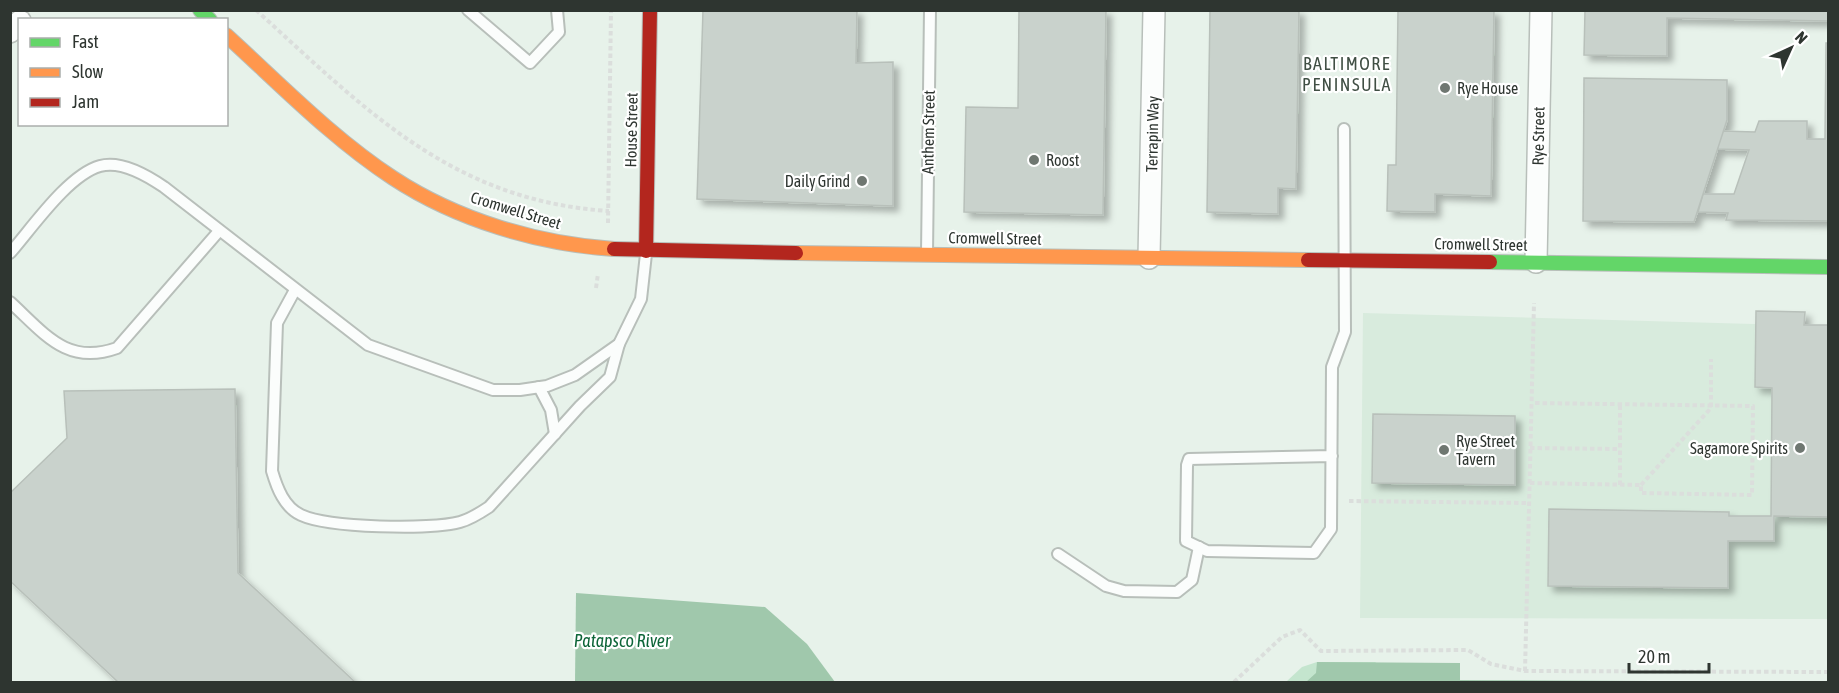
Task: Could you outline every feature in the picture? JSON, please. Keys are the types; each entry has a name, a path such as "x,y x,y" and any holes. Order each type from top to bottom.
{"street":[{"name":"House Street","path":"646,251 650,10"},
{"name":"Terrapin Way","path":"1149,258 1154,10"},
{"name":"Rye Street","path":"1536,261 1541,10"},
{"name":"Cromwell Street","path":"228,37 342,139 394,178 438,202 516,230 581,246 646,251 1536,261 1828,267"}],"lane":[{"path":"468,10 530,63 558,32 557,10"},
{"name":"Anthem Street","path":"927,254 930,10"},
{"path":"1332,456 1189,459 1186,465 1186,541 1207,551 1314,554 1331,529 1330,500 1332,456 1332,368 1345,332 1344,129"},
{"path":"10,253 73,182 101,166 119,166 147,175 368,345 493,390 538,387 575,375 619,344"},
{"path":"10,302 56,344 75,353 98,355 117,348 219,231"},
{"path":"295,290 277,323 272,471 278,490 286,503 300,515 331,524 441,525 462,521 489,507 610,377 619,344 641,299 646,251"},
{"path":"538,387 550,410 555,434"},
{"path":"1058,554 1106,586 1124,591 1177,592 1192,580 1199,547"}],"path":[{"path":"256,10 369,112 422,151 468,176 537,201 609,211 611,10"},
{"path":"1525,671 1534,303"},
{"path":"1532,403 1711,408 1754,406 1752,495 1641,494 1641,485 1711,408 1711,359"},
{"path":"1620,405 1620,485"},
{"path":"1530,448 1620,449"},
{"path":"1530,483 1641,485"},
{"path":"1330,500 1529,503"},
{"path":"1234,682 1282,637 1300,630 1321,651 1468,650 1491,664 1525,671 1828,672"}],"shaded area":[{"path":"1363,313 1828,326 1828,619 1360,618"},
{"path":"1317,662 1376,662 1364,682 1286,682 1302,667"}],"water":[{"name":"Patapsco River","path":"576,593 765,607 807,644 835,682 575,682"},
{"path":"1317,662 1460,663 1460,680 1828,682 1306,682 1316,673"}],"building":[{"path":"703,10 857,10 856,63 893,62 893,206 697,199"},
{"name":"Roost","path":"1019,10 1106,10 1103,215 964,212 966,107 1018,108"},
{"path":"1210,10 1299,10 1296,189 1278,188 1278,214 1207,212"},
{"name":"Rye House","path":"1398,10 1494,10 1491,196 1435,194 1435,212 1387,211 1388,165 1396,165"},
{"path":"1585,10 1828,10 1828,21 1667,18 1667,56 1584,55"},
{"path":"1826,43 1828,43 1828,221 1726,220 1728,213 1698,212 1703,194 1734,194 1749,150 1717,149 1723,131 1755,132 1759,121 1807,121 1807,139 1825,139"},
{"path":"1584,78 1727,80 1727,120 1694,222 1583,221"},
{"name":"Sagamore Spirits","path":"1756,311 1805,312 1804,325 1828,325 1828,517 1774,516 1774,541 1728,541 1728,588 1548,586 1549,509 1729,512 1729,516 1771,516 1772,388 1755,387"},
{"path":"235,389 238,573 355,682 118,682 10,581 10,493 67,438 64,391"},
{"name":"Rye Street Tavern","path":"1373,414 1515,416 1515,485 1372,483"}],"traffic: fast":[{"path":"200,10 208,18"},
{"path":"1490,262 1828,267"}],"traffic: slow":[{"path":"228,37 349,146 418,193 471,218 499,227 556,242 614,249"},
{"path":"796,253 1308,260"}],"traffic: jam":[{"path":"646,251 650,10"},
{"path":"614,249 796,253"},
{"path":"1308,260 1490,262"}],"place":[{"name":"Rye House","path":"1445,88"},
{"name":"Roost","path":"1034,160"},
{"name":"Daily Grind","path":"862,181"},
{"name":"Sagamore Spirits","path":"1800,448"},
{"name":"Rye Street Tavern","path":"1444,450"}],"district":[{"name":"BALTIMORE PENINSULA","path":"1347,73"}]}
